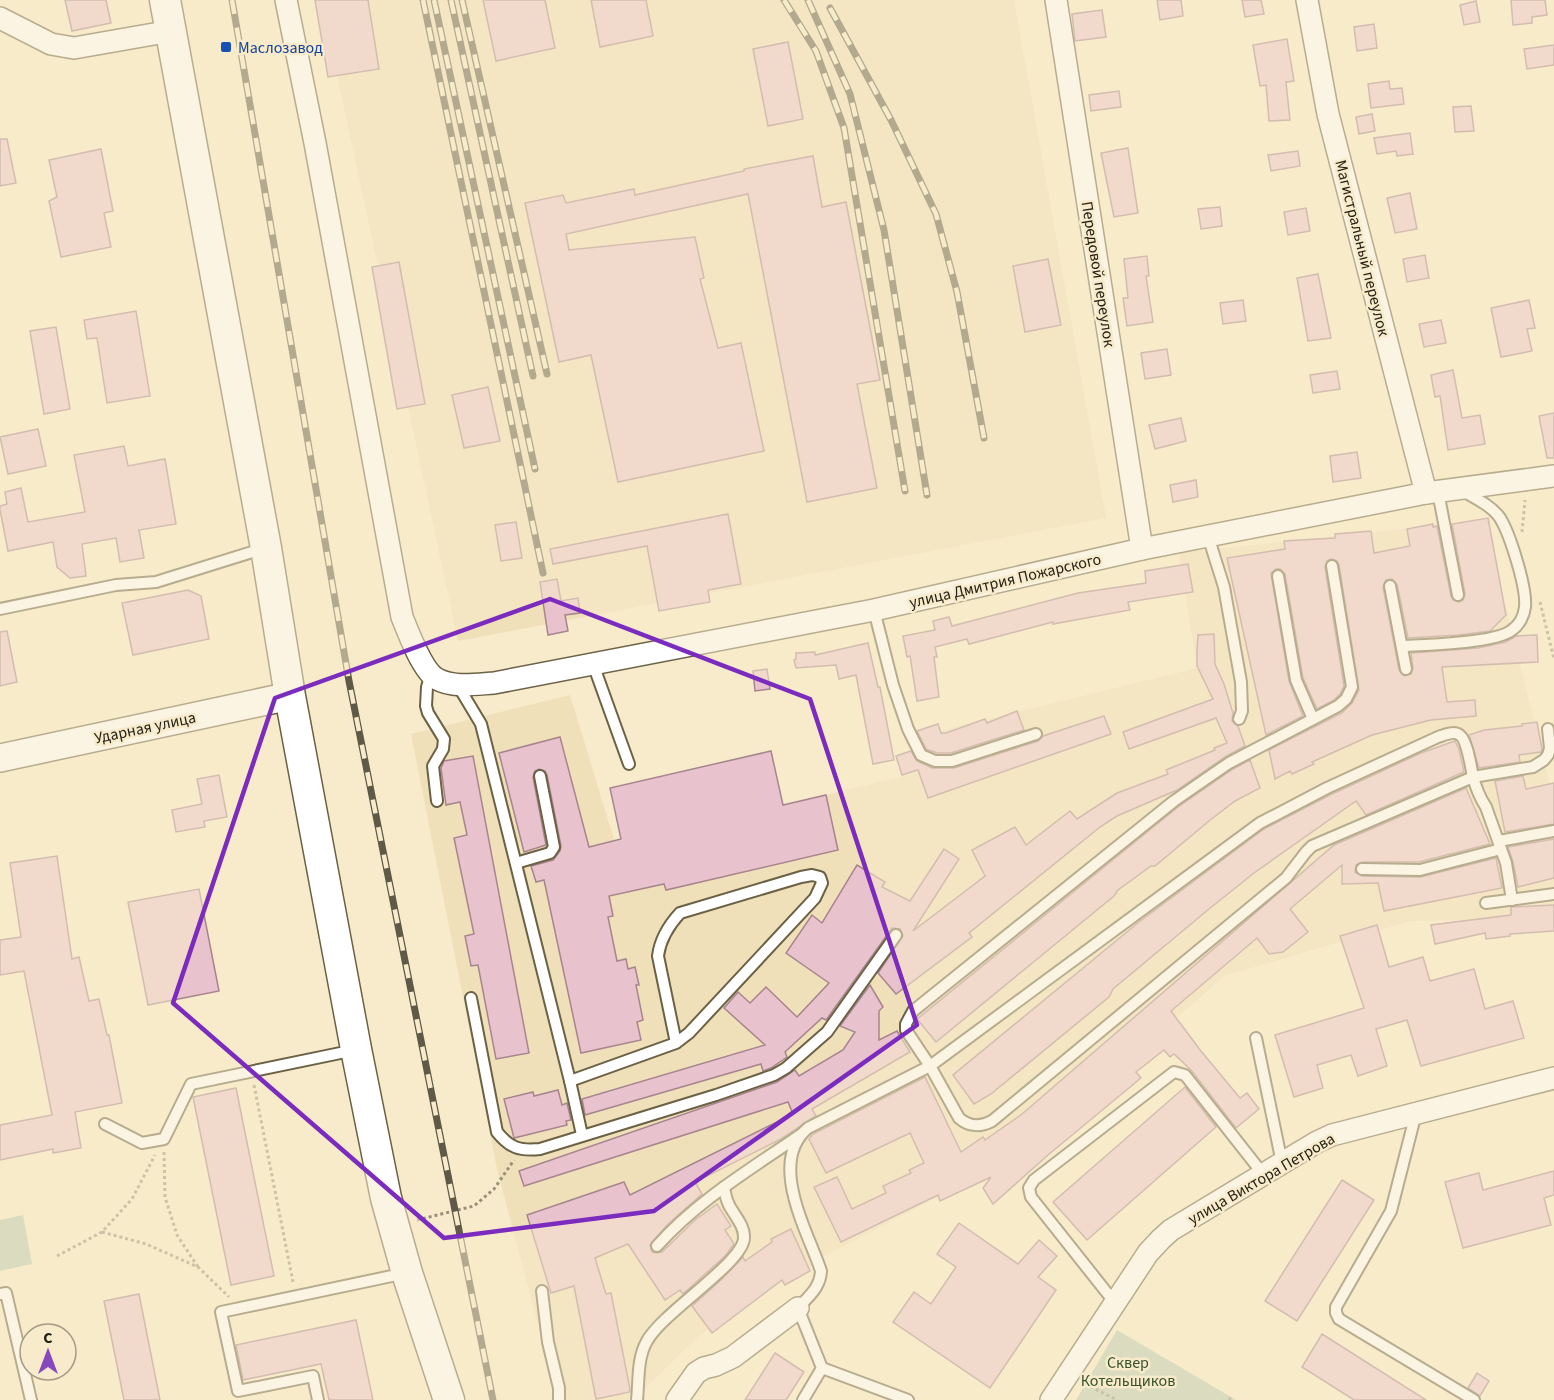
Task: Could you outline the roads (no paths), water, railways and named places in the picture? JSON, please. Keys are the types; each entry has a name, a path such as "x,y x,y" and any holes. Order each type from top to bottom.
{"main road":[{"path":"165,0 266,548 290,696 386,1197 407,1273 449,1400"}],"street":[{"path":"286,0 315,143 394,581 402,617 431,674"},
{"name":"Передовой переулок","path":"1056,0 1142,549"},
{"name":"Магистральный переулок","path":"1307,0 1328,114 1432,493"},
{"path":"0,18 51,44 74,48 171,30"},
{"name":"улица Дмитрия Пожарского","path":"431,674 436,679 456,683 494,683 874,610 1208,536 1432,493 1554,476"},
{"name":"Ударная улица","path":"0,758 290,696"},
{"name":"улица Виктора Петрова","path":"1052,1400 1148,1253 1171,1230 1332,1135 1554,1078"},
{"path":"677,1400 696,1373 733,1357 798,1308"}],"lane":[{"path":"1403,646 1503,635 1511,632 1524,615 1522,583 1500,517 1461,489"},
{"path":"1432,493 1458,595"},
{"path":"1208,536 1224,587 1241,682 1242,711 1239,719"},
{"path":"0,609 116,585 156,582 266,548"},
{"path":"1332,566 1352,687 1346,699 1229,763 1174,801 914,1011 906,1024 906,1030 930,1066 959,1118 964,1122 976,1125 992,1121 1286,878 1312,846 1473,777 1525,769 1539,764 1548,755 1550,748 1548,729"},
{"path":"1278,576 1296,680 1313,719"},
{"path":"1390,586 1406,669"},
{"path":"874,610 893,685 908,729 921,755 935,761 952,761 1035,734"},
{"path":"593,664 629,764"},
{"path":"431,674 427,687 426,706 444,739 443,748 433,766 437,801"},
{"path":"456,683 481,724 582,1136"},
{"path":"657,1246 687,1216 808,1128 930,1066 1260,823 1327,788 1438,737 1459,734 1464,740 1473,777 1506,863 1512,900"},
{"path":"516,863 553,851 554,842 540,777"},
{"path":"1362,869 1420,870 1554,831"},
{"path":"570,1081 676,1043 690,1033 815,898 822,884 820,877 812,875 801,877 680,913 659,948 658,956 676,1043"},
{"path":"1486,903 1554,894"},
{"path":"471,998 497,1132 512,1148 540,1149 716,1095 774,1075 786,1068 827,1032 896,935"},
{"path":"1256,1038 1282,1163"},
{"path":"105,1124 142,1143 164,1138 191,1084 356,1049"},
{"path":"1115,1303 1031,1197 1029,1188 1034,1180 1174,1072 1185,1075 1263,1174"},
{"path":"1417,1113 1391,1211 1336,1307 1336,1313 1339,1319 1474,1400"},
{"path":"801,1135 791,1163 790,1182 794,1201 821,1271 816,1289 798,1308 822,1368 888,1397 908,1400"},
{"path":"637,1400 642,1352 652,1332 678,1305 723,1268 743,1243 743,1232 729,1205 724,1188"},
{"path":"318,1400 314,1376 238,1391 221,1311 407,1273"},
{"path":"542,1291 548,1342 559,1388 559,1400"},
{"path":"0,1294 6,1293 31,1400"},
{"path":"803,1400 822,1368"}],"railway":[{"path":"232,0 349,681 493,1400"},
{"path":"423,0 543,573"},
{"path":"434,0 535,469"},
{"path":"451,0 533,376"},
{"path":"462,0 547,374"},
{"path":"784,0 816,51 844,128 905,491"},
{"path":"808,0 850,94 884,230 927,495"},
{"path":"830,8 891,120 936,214 957,292 984,438"}],"place":[{"name":"Маслозавод","path":"226,47"}],"park label":[{"name":"Сквер Котельщиков","path":"1128,1371"}]}
